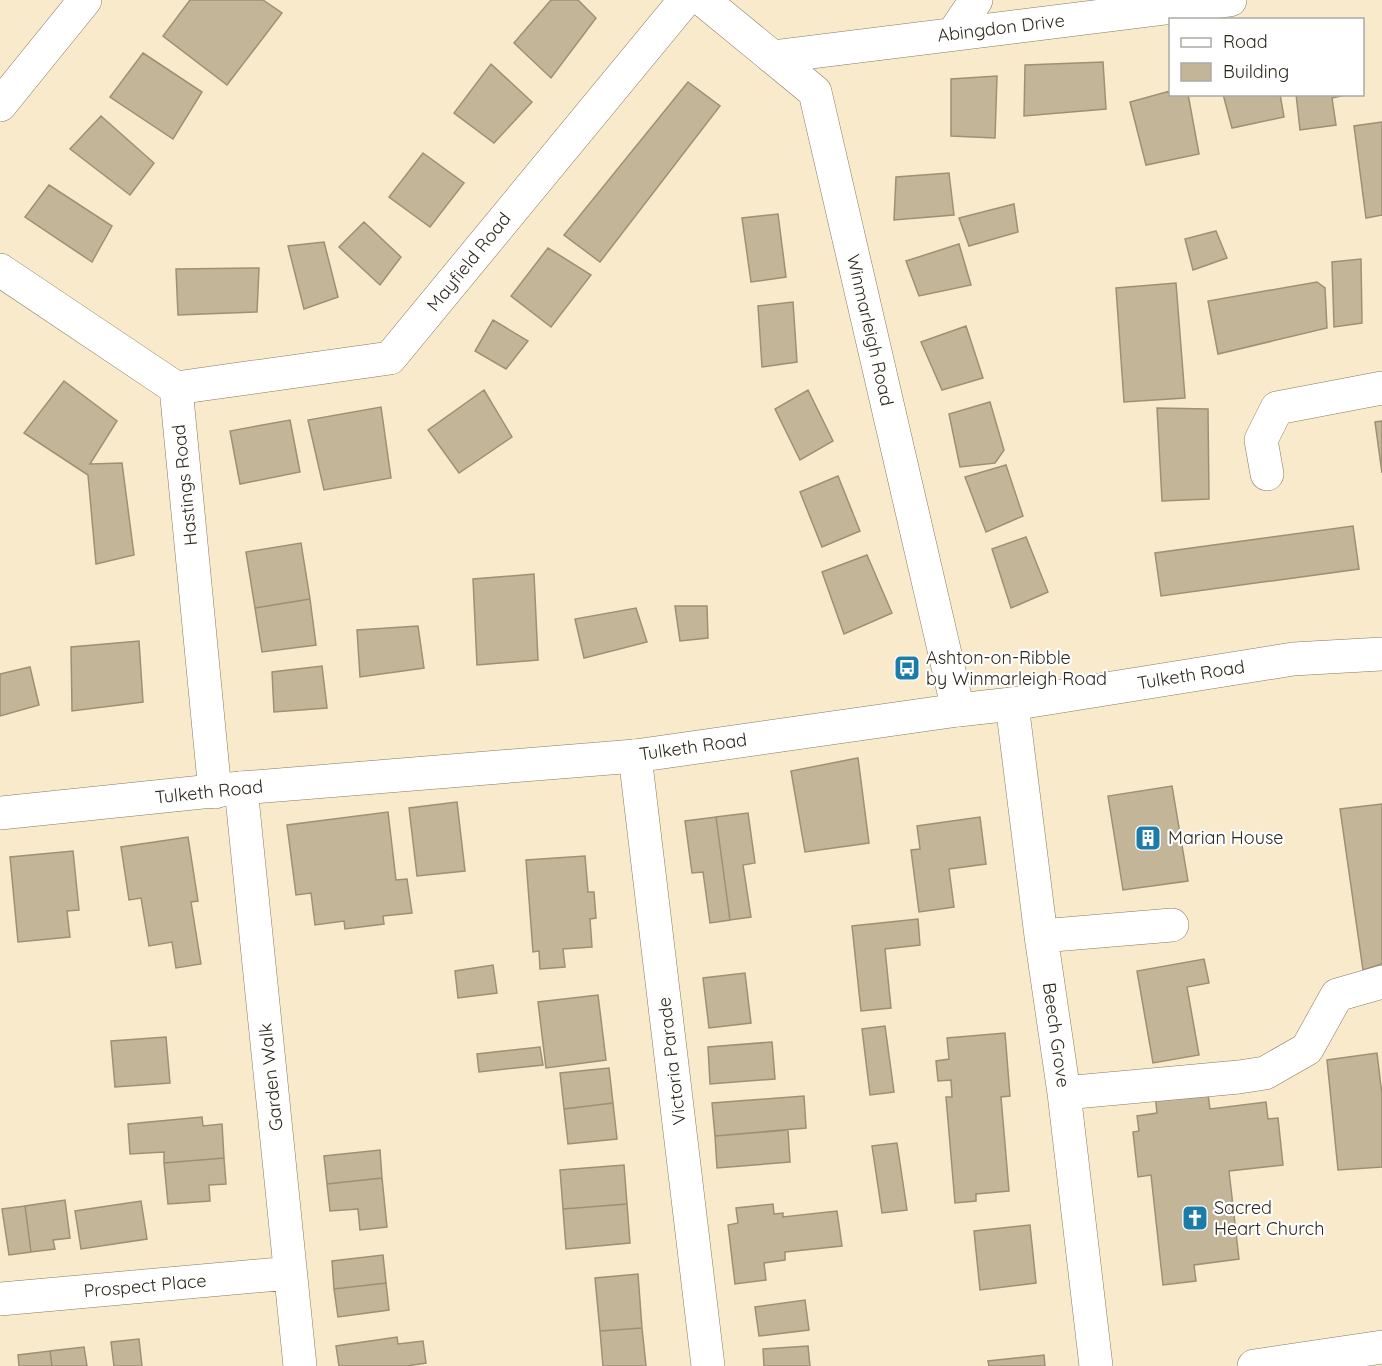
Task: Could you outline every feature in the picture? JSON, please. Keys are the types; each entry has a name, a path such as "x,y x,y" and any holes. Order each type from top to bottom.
{"street":[{"path":"0,105 85,0"},
{"name":"Mayfield Road","path":"176,388 390,358 685,0"},
{"name":"Winmarleigh Road","path":"703,0 815,92 958,710"},
{"path":"952,34 976,0"},
{"name":"Abingdon Drive","path":"772,57 1230,0"},
{"path":"0,270 176,388"},
{"name":"Hastings Road","path":"176,388 228,790"},
{"path":"1267,474 1261,440 1277,408 1382,388"},
{"name":"Tulketh Road","path":"0,813 228,790 635,756 1012,704 1293,659 1382,654"},
{"name":"Beech Grove","path":"1012,704 1041,936 1064,1093 1096,1366"},
{"name":"Victoria Parade","path":"635,756 708,1366"},
{"name":"Garden Walk","path":"228,790 291,1273 300,1366"},
{"path":"1041,936 1172,925"},
{"path":"1064,1093 1265,1073 1307,1049 1337,996 1382,982"},
{"name":"Prospect Place","path":"0,1299 291,1273"},
{"path":"1254,1366 1382,1347"}],"building":[{"path":"190,0 263,0 282,13 227,85 163,36"},
{"path":"551,0 578,0 596,18 551,78 514,43"},
{"path":"143,53 202,92 173,139 110,97"},
{"path":"1103,62 1106,109 1024,116 1025,65"},
{"path":"491,64 532,102 494,143 454,113"},
{"path":"997,76 995,138 951,136 951,79"},
{"path":"688,82 720,106 600,262 564,235"},
{"path":"1169,91 1169,96 1188,96 1199,154 1146,165 1130,102"},
{"path":"1224,96 1280,96 1284,117 1232,128"},
{"path":"1296,96 1341,96 1332,98 1336,125 1300,130"},
{"path":"101,116 154,163 130,195 70,149"},
{"path":"1382,122 1382,215 1366,218 1354,126"},
{"path":"423,153 464,183 430,227 389,197"},
{"path":"949,173 954,215 894,220 896,177"},
{"path":"49,185 112,226 92,262 25,217"},
{"path":"1014,204 1018,232 969,246 959,218"},
{"path":"778,214 786,277 751,282 742,218"},
{"path":"364,222 401,257 380,285 339,247"},
{"path":"1216,231 1227,258 1193,270 1185,239"},
{"path":"324,242 338,297 304,309 288,246"},
{"path":"959,244 971,285 919,296 906,261"},
{"path":"548,248 591,275 551,327 511,296"},
{"path":"1361,259 1362,323 1334,327 1332,262"},
{"path":"259,268 257,312 178,315 176,269"},
{"path":"1317,282 1325,288 1327,328 1218,354 1208,301"},
{"path":"1176,283 1185,398 1124,402 1116,288"},
{"path":"793,302 797,362 762,367 758,306"},
{"path":"493,320 528,341 506,369 475,351"},
{"path":"966,326 983,378 942,390 921,342"},
{"path":"64,381 117,421 90,464 122,463 134,555 96,564 88,475 24,433"},
{"path":"484,390 512,437 459,473 428,430"},
{"path":"808,390 833,441 800,460 775,409"},
{"path":"990,402 1004,450 995,463 960,467 949,414"},
{"path":"381,407 391,478 324,490 308,420"},
{"path":"1157,408 1208,409 1209,499 1162,501"},
{"path":"290,420 300,472 240,484 230,431"},
{"path":"1382,421 1382,473 1375,422"},
{"path":"1006,465 1023,516 986,532 965,477"},
{"path":"838,476 860,531 822,547 800,492"},
{"path":"1353,526 1359,569 1161,596 1155,553"},
{"path":"1026,537 1048,592 1011,608 992,549"},
{"path":"301,543 310,599 255,608 246,552"},
{"path":"867,555 892,613 844,634 822,572"},
{"path":"534,574 538,660 477,665 473,579"},
{"path":"310,599 316,645 262,652 255,608"},
{"path":"675,606 707,606 708,638 680,641"},
{"path":"636,608 647,642 584,658 575,619"},
{"path":"418,626 424,668 360,677 357,630"},
{"path":"139,641 143,702 72,711 71,647"},
{"path":"322,666 327,708 274,712 272,672"},
{"path":"30,667 39,705 0,716 0,674"},
{"path":"858,758 869,843 805,852 791,771"},
{"name":"Marian House","path":"1172,786 1188,881 1123,890 1108,796"},
{"path":"457,802 465,871 417,876 409,808"},
{"path":"1382,804 1382,964 1363,970 1340,809"},
{"path":"388,812 396,880 407,879 412,913 383,916 384,924 345,929 344,921 315,925 311,893 296,895 287,825"},
{"path":"748,813 755,863 743,865 751,917 730,920 716,817"},
{"path":"716,817 730,920 710,923 703,872 692,873 685,821"},
{"path":"980,817 986,864 949,869 954,907 919,912 911,850 920,849 917,826"},
{"path":"188,837 198,901 191,902 201,964 176,968 172,942 149,946 141,898 129,900 121,847"},
{"path":"73,851 79,910 67,911 70,937 18,942 10,857"},
{"path":"585,856 588,892 594,892 596,918 590,919 592,947 563,949 565,967 540,969 539,951 533,952 526,860"},
{"path":"918,919 920,945 885,949 891,1008 861,1011 852,926"},
{"path":"1204,959 1209,983 1187,987 1199,1055 1153,1063 1137,971"},
{"path":"493,965 497,993 458,998 455,971"},
{"path":"745,973 751,1023 709,1028 703,978"},
{"path":"598,995 606,1060 546,1068 538,1002"},
{"path":"885,1026 894,1092 870,1095 862,1029"},
{"path":"1005,1033 1010,1096 1001,1097 1009,1191 976,1194 976,1201 955,1203 946,1097 952,1097 951,1080 938,1081 936,1061 949,1059 947,1038"},
{"path":"166,1037 170,1083 115,1087 111,1041"},
{"path":"772,1042 775,1079 710,1084 708,1047"},
{"path":"540,1047 543,1065 479,1072 477,1054"},
{"path":"1377,1053 1382,1095 1382,1167 1338,1170 1327,1060"},
{"path":"609,1068 613,1103 564,1109 560,1073"},
{"name":"Sacred Heart Church","path":"1207,1087 1210,1109 1266,1102 1268,1119 1278,1118 1283,1165 1229,1171 1239,1259 1194,1265 1196,1281 1163,1285 1151,1175 1138,1177 1133,1132 1139,1131 1137,1116 1157,1113 1155,1093"},
{"path":"804,1096 806,1128 715,1136 712,1103"},
{"path":"613,1103 617,1139 568,1144 564,1109"},
{"path":"202,1117 203,1126 222,1124 224,1158 164,1163 164,1152 130,1154 128,1124"},
{"path":"788,1130 790,1162 717,1168 715,1136"},
{"path":"897,1143 907,1210 882,1213 872,1146"},
{"path":"380,1150 382,1178 327,1184 324,1156"},
{"path":"224,1158 226,1184 209,1185 210,1201 168,1204 164,1163"},
{"path":"624,1165 627,1204 563,1209 560,1170"},
{"path":"382,1178 387,1227 360,1230 358,1209 330,1211 327,1184"},
{"path":"65,1200 70,1238 53,1240 55,1249 31,1252 25,1206"},
{"path":"141,1201 147,1239 81,1249 75,1211"},
{"path":"627,1204 630,1243 566,1249 563,1209"},
{"path":"773,1204 774,1214 783,1213 783,1217 837,1211 842,1246 785,1252 785,1260 764,1263 766,1280 735,1284 728,1225 738,1223 736,1208"},
{"path":"25,1206 31,1252 9,1255 2,1209"},
{"path":"1030,1225 1036,1283 980,1290 974,1231"},
{"path":"383,1255 386,1283 334,1289 332,1261"},
{"path":"638,1274 642,1328 600,1331 595,1278"},
{"path":"386,1283 389,1310 338,1317 334,1289"},
{"path":"805,1300 809,1330 759,1336 755,1307"},
{"path":"642,1328 646,1366 603,1366 600,1331"},
{"path":"397,1337 398,1344 423,1341 426,1363 407,1366 339,1366 336,1346"},
{"path":"139,1339 142,1366 114,1366 111,1342"},
{"path":"808,1346 810,1366 764,1366 763,1349"},
{"path":"84,1347 87,1366 52,1366 50,1351"},
{"path":"50,1351 52,1366 19,1366 18,1355"},
{"path":"1044,1355 1045,1366 989,1366 988,1361"}],"place":[{"name":"Ashton-on-Ribble by Winmarleigh Road","path":"907,668"},
{"name":"Marian House","path":"1148,838"},
{"name":"Sacred Heart Church","path":"1195,1218"}]}
